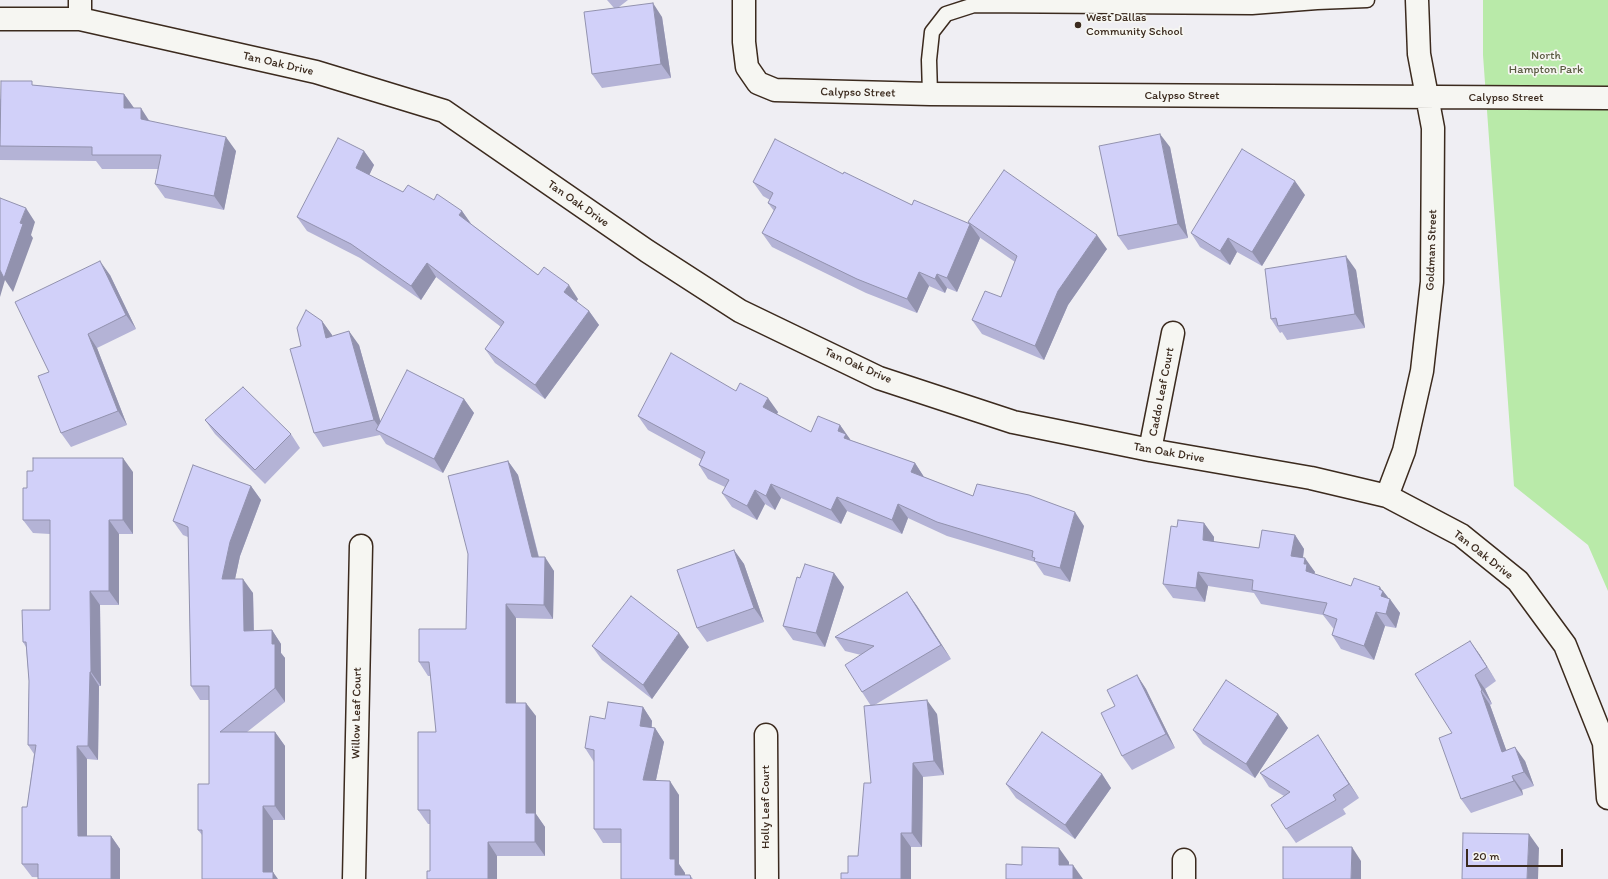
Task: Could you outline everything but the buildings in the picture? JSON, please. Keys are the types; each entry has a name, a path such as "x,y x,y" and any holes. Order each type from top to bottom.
{"street":[{"name":"Calypso Street","path":"744,0 744,42 747,67 758,83 775,90 930,94 1608,98"},
{"name":"Goldman Street","path":"1387,496 1404,451 1422,371 1432,282 1433,128 1419,54 1417,0"},
{"name":"Tan Oak Drive","path":"0,19 80,9 316,72 444,111 647,251 740,311 879,378 1013,422 1150,450 1311,478 1387,496 1461,534 1518,581 1565,645 1604,743 1608,798"},
{"name":"Caddo Leaf Court","path":"1150,450 1173,333"},
{"name":"Willow Leaf Court","path":"354,879 361,546"},
{"name":"Holly Leaf Court","path":"766,735 767,879"}],"lane":[{"path":"930,94 929,60 932,32 946,14 974,5 1252,8 1318,1 1367,0"}],"green space":[{"name":"North Hampton Park","path":"1483,0 1608,0 1608,591 1588,545 1514,486 1483,55"}],"place":[{"name":"West Dallas Community School","path":"1078,25"}]}
